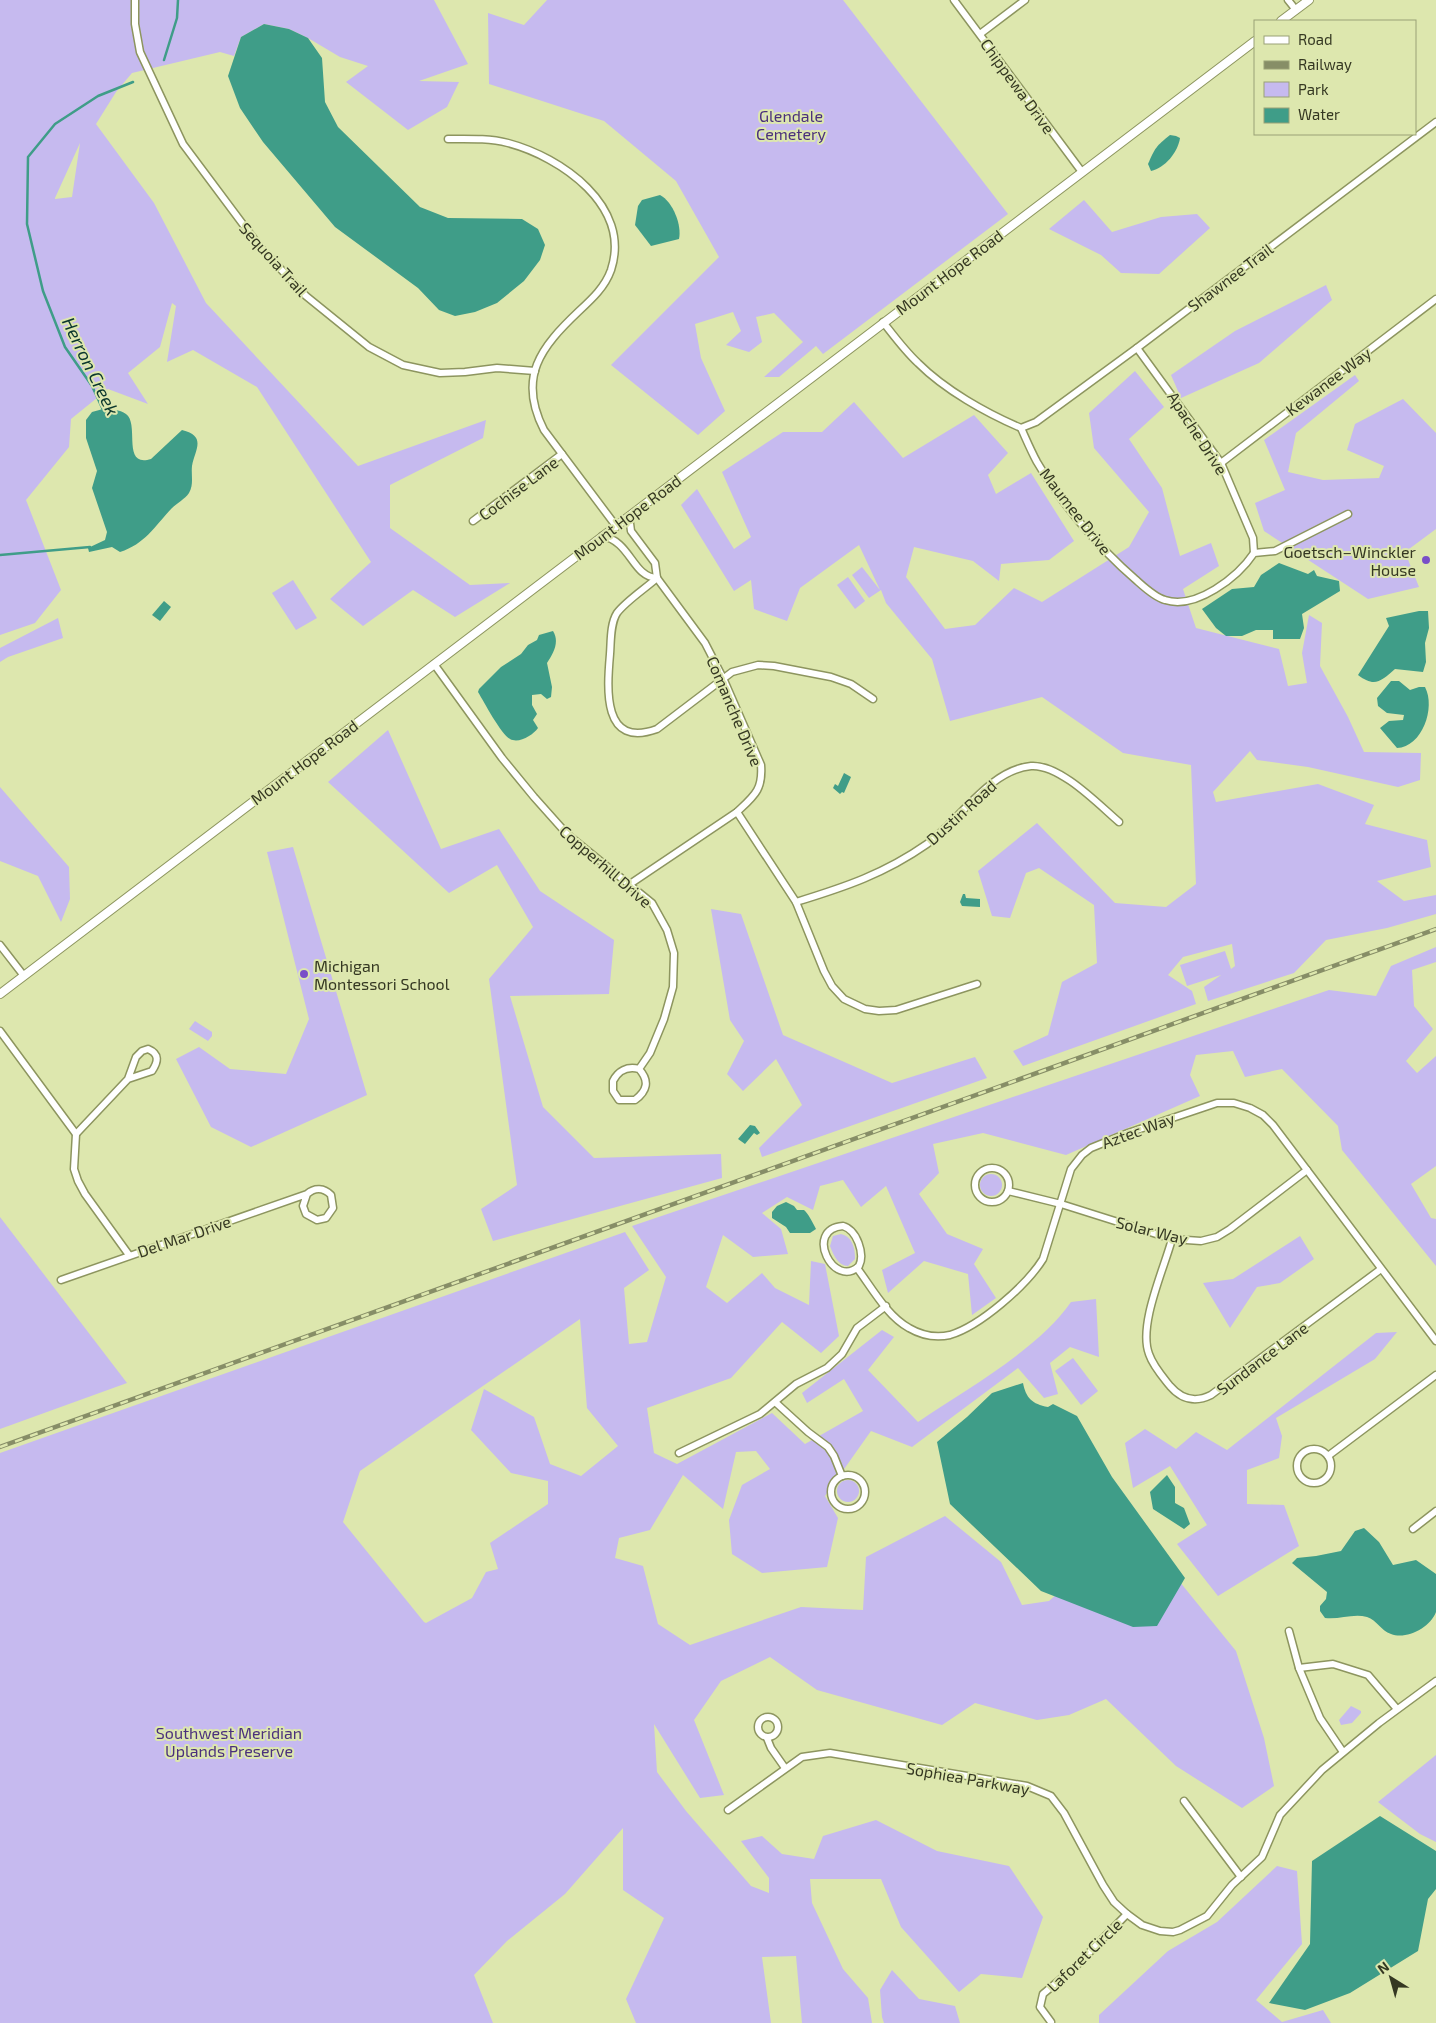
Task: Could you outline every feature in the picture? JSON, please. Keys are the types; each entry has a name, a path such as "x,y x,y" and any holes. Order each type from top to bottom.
{"street":[{"name":"Sequoia Trail","path":"135,0 135,24 140,52 183,144 260,247 306,296 369,346 403,365 440,373 498,368 535,371"},
{"name":"Chippewa Drive","path":"954,0 1082,172"},
{"path":"980,34 1025,0"},
{"path":"1288,0 1296,10"},
{"path":"1282,20 1309,0"},
{"name":"Mount Hope Road","path":"0,994 1254,42"},
{"name":"Shawnee Trail","path":"1021,428 1036,422 1137,348 1436,122"},
{"path":"448,139 493,140 519,146 544,157 568,171 587,188 604,208 611,225 615,252 608,278 598,292 548,343 540,356 535,371 533,394 536,412 544,430 616,526"},
{"name":"Kewanee Way","path":"1221,463 1436,299"},
{"path":"883,322 917,362 934,377 995,417 1021,428"},
{"name":"Apache Drive","path":"1137,348 1221,463 1253,538 1254,553"},
{"name":"Maumee Drive","path":"1021,428 1037,462 1069,508 1096,541 1126,572 1148,590 1165,600 1182,603 1197,600 1245,567 1254,553"},
{"name":"Cochise Lane","path":"474,521 562,454"},
{"path":"1254,553 1275,551 1348,514"},
{"name":"Comanche Drive","path":"629,516 631,531 655,563 658,578 705,643 724,678 760,765 762,776 759,788 751,799 737,812 630,884"},
{"name":"Comanche Drive","path":"602,536 611,538 620,544 645,575 658,578"},
{"path":"658,578 617,614 613,627 609,692 611,713 617,723 634,734 643,734 657,729 732,672 744,667 758,665 774,666 831,678 851,684 873,699"},
{"name":"Copperhill Drive","path":"434,664 502,758 567,834 652,903 667,930 674,953 674,986 664,1019 650,1053 638,1068"},
{"name":"Dustin Road","path":"796,902 848,886 888,868 928,843 1000,776 1017,769 1032,766 1053,770 1073,783 1119,822"},
{"path":"737,812 796,902 824,971 832,986 844,999 865,1009 879,1011 896,1010 977,984"},
{"path":"0,945 24,976"},
{"path":"0,1031 76,1134 74,1168 78,1181 84,1194 129,1255"},
{"path":"76,1134 128,1080 136,1057 142,1051 148,1049 153,1051 158,1058 152,1072 128,1080"},
{"path":"628,1068 638,1068 646,1079 646,1088 635,1100 624,1102 619,1100 613,1091 615,1077 621,1071 628,1068"},
{"name":"Aztec Way","path":"857,1268 886,1306 904,1325 924,1334 949,1335 969,1326 1020,1288 1038,1267 1043,1259 1071,1169 1086,1151 1128,1133 1218,1103 1242,1105 1262,1115 1273,1124 1436,1341"},
{"path":"997,1169 1007,1178 1008,1191 999,1200 986,1202 976,1193 976,1180 984,1170 997,1169"},
{"name":"Solar Way","path":"1008,1191 1061,1204 1172,1239 1201,1241 1224,1234 1307,1170"},
{"name":"Del Mar Drive","path":"61,1280 319,1189 331,1195 334,1208 329,1216 317,1220 306,1214 302,1206 307,1194"},
{"path":"845,1226 854,1234 862,1257 861,1263 857,1268 843,1271 831,1263 824,1244 825,1236 832,1229 845,1226"},
{"name":"Sundance Lane","path":"1172,1239 1147,1321 1146,1342 1152,1362 1175,1392 1184,1398 1194,1400 1211,1396 1381,1269"},
{"path":"679,1453 760,1414 796,1384 831,1365 846,1348 857,1328 886,1306"},
{"path":"1328,1456 1436,1375"},
{"path":"775,1402 808,1432 828,1447 842,1476"},
{"path":"1317,1450 1328,1456 1331,1469 1324,1480 1312,1483 1301,1476 1298,1463 1305,1452 1317,1450"},
{"path":"842,1476 855,1476 864,1486 864,1498 854,1507 842,1507 833,1498 833,1485 842,1476"},
{"path":"1413,1529 1436,1511"},
{"path":"1289,1631 1299,1668 1320,1718 1343,1752"},
{"path":"1299,1668 1333,1664 1368,1675 1397,1709"},
{"name":"Sophiea Parkway","path":"728,1810 802,1757 830,1753 1027,1786 1051,1796 1064,1813 1114,1902 1142,1925 1160,1931 1173,1932 1207,1916 1240,1877 1262,1856 1280,1815 1322,1770 1397,1709 1436,1681"},
{"path":"767,1738 785,1768"},
{"path":"1184,1801 1240,1877"},
{"name":"Laforet Circle","path":"1051,2022 1040,2007 1043,1994 1074,1968 1127,1914"}],"green space":[{"path":"0,0 434,0 468,64 419,81 459,82 447,107 408,130 346,82 368,66 340,57 289,29 264,24 241,37 234,56 220,52 132,73 116,92 96,124 154,203 206,303 358,466 486,420 483,438 390,485 390,528 470,585 510,583 455,617 413,590 363,626 330,599 371,562 257,387 193,350 167,362 176,306 172,303 160,347 128,373 148,404 108,389 71,419 69,447 26,500 61,590 35,623 0,635","holes":["80,143 72,197 55,199"]},
{"name":"Glendale Cemetery","path":"547,0 843,0 1008,214 823,354 816,346 779,377 764,377 803,342 774,313 756,317 762,342 749,352 726,345 741,331 733,312 695,324 701,358 725,411 698,435 611,365 719,257 676,181 604,121 489,84 488,13 524,25"},
{"path":"1084,200 1112,232 1161,217 1197,214 1210,228 1159,274 1121,273 1101,255 1049,229"},
{"path":"1326,285 1332,300 1259,363 1181,398 1171,375 1235,331"},
{"path":"1135,371 1164,407 1129,439 1162,488 1180,556 1211,543 1219,566 1183,589 1196,628 1279,649 1288,686 1307,683 1302,653 1309,615 1322,623 1320,666 1348,717 1364,752 1421,753 1420,780 1398,787 1308,767 1257,760 1250,751 1213,792 1216,802 1318,784 1374,805 1365,824 1427,840 1431,867 1377,881 1404,901 1436,895 1436,914 1387,928 1326,940 1294,973 1208,1001 1204,987 1221,975 1187,986 1180,965 1225,951 1231,969 1235,966 1232,944 1183,957 1168,975 1192,991 1196,1004 1023,1066 1013,1051 1048,1035 1062,982 1097,963 1094,905 1039,868 1026,873 1010,918 992,916 978,871 1037,823 1115,903 1166,907 1196,884 1191,765 1123,753 1042,697 950,721 932,659 886,603 881,590 869,598 852,575 862,567 880,590 859,545 800,588 787,621 754,609 751,580 734,591 681,505 697,489 734,549 751,537 722,472 783,432 822,432 854,402 903,458 974,415 1008,453 988,475 996,494 1031,473 1074,541 1049,560 1001,564 999,581 973,561 914,547 906,577 945,629 975,625 1014,588 1042,602 1129,547 1149,512 1094,448 1089,413"},
{"path":"1355,375 1359,381 1296,433 1288,472 1323,480 1379,478 1384,466 1347,450 1355,424 1403,399 1436,433 1436,529 1405,552 1419,587 1368,599 1264,531 1255,503 1285,490 1264,440"},
{"path":"848,577 865,601 855,609 837,585"},
{"path":"293,580 317,618 296,630 272,593"},
{"path":"58,618 63,638 8,657 0,662 0,648"},
{"path":"388,730 441,849 499,829 540,891 614,940 609,994 510,996 543,1107 594,1158 721,1154 722,1178 493,1241 481,1209 517,1185 489,979 533,927 497,865 449,893 328,782"},
{"path":"0,787 69,867 70,899 61,922 38,876 0,861"},
{"path":"293,847 367,1095 251,1147 211,1127 176,1059 199,1047 230,1069 286,1074 309,1019 267,852"},
{"path":"711,909 741,914 783,1035 892,1083 975,1057 987,1078 762,1157 759,1148 802,1105 776,1059 743,1091 727,1074 744,1041 730,1020"},
{"name":"Southwest Meridian Uplands Preserve","path":"1436,947 1436,962 1412,970 1414,1006 1433,1029 1406,1061 1417,1073 1436,1056 1436,1166 1411,1184 1431,1218 1436,1219 1436,1266 1342,1150 1338,1126 1282,1069 1245,1077 1233,1051 1196,1055 1190,1075 1200,1096 1066,1155 983,1133 933,1144 939,1173 919,1194 947,1234 983,1249 974,1264 996,1298 972,1315 968,1274 924,1261 888,1293 882,1270 915,1253 886,1186 861,1207 843,1180 820,1186 813,1210 787,1197 762,1213 781,1229 788,1254 753,1257 723,1235 706,1287 727,1303 762,1273 775,1288 809,1305 811,1261 825,1264 839,1336 821,1353 782,1322 731,1378 647,1408 654,1453 677,1464 772,1413 805,1444 863,1411 844,1379 807,1403 802,1393 882,1330 894,1337 868,1370 918,1422 1021,1352 1057,1319 1071,1302 1096,1299 1099,1357 1070,1347 1050,1363 1058,1394 1044,1398 1018,1368 912,1447 871,1431 825,1496 838,1518 827,1567 762,1573 732,1554 729,1520 742,1485 770,1469 756,1451 736,1452 723,1509 683,1475 650,1530 619,1538 615,1558 643,1566 658,1624 690,1645 801,1607 863,1610 866,1557 945,1516 1001,1562 1022,1605 1049,1601 1085,1569 1175,1576 1236,1651 1264,1738 1274,1786 1242,1808 1176,1766 1106,1699 1069,1715 1037,1720 975,1703 942,1725 817,1690 770,1657 721,1681 694,1720 724,1795 700,1798 654,1724 657,1772 686,1811 751,1886 769,1893 769,1878 741,1841 762,1836 782,1854 814,1859 823,1836 876,1820 937,1851 1009,1866 1043,1917 1022,1978 981,1974 959,1992 901,1927 881,1879 810,1879 812,1903 843,1969 868,1998 872,2023 802,2023 796,1956 762,1957 771,2023 636,2023 626,1999 664,1918 623,1890 623,1828 565,1894 507,1941 474,1975 493,2023 0,2023 0,1453 625,1232 649,1270 624,1288 629,1344 647,1342 666,1277 632,1226 1329,990 1376,996 1391,966","holes":["580,1319 587,1408 618,1446 581,1476 550,1464 534,1417 484,1389 471,1430 511,1473 548,1481 548,1504 490,1543 498,1569 486,1572 472,1598 426,1623 343,1522 360,1471"]},
{"path":"195,1021 212,1032 212,1036 208,1041 189,1029"},
{"path":"991,1174 1001,1181 1002,1185 995,1195 991,1196 981,1189 980,1185 987,1175"},
{"path":"0,1217 127,1383 0,1429"},
{"path":"841,1234 851,1241 854,1247 855,1259 848,1266 839,1262 830,1246 833,1236"},
{"path":"1300,1236 1314,1259 1280,1283 1257,1287 1230,1328 1203,1283 1233,1279"},
{"path":"1397,1332 1375,1359 1276,1418 1282,1436 1279,1458 1247,1470 1247,1504 1284,1505 1299,1546 1218,1596 1177,1544 1207,1525 1170,1466 1133,1488 1125,1443 1145,1429 1176,1449 1196,1432 1227,1450 1376,1333"},
{"path":"1073,1358 1098,1391 1081,1405 1055,1371"},
{"path":"848,1480 856,1483 859,1491 856,1499 848,1502 840,1499 837,1491 840,1483"},
{"path":"1351,1706 1361,1711 1361,1713 1352,1723 1341,1725 1339,1720"},
{"path":"1436,1755 1436,1842 1420,1834 1378,1802"},
{"path":"1277,1866 1297,1871 1302,1944 1256,2000 1282,2022 1323,2010 1331,2023 1099,2023 1099,2015 1168,1951 1217,1922"},
{"path":"892,1970 919,1999 955,2006 960,2023 884,2023 880,1990"}],"water":[{"path":"264,24 289,29 308,38 322,58 325,102 338,127 420,207 448,218 522,219 538,229 545,245 540,260 524,281 497,303 475,312 455,316 439,310 418,288 335,227 263,142 240,108 228,76 241,37"},
{"path":"1170,135 1180,138 1177,149 1166,163 1151,171 1148,164 1152,154"},
{"path":"660,195 665,198 676,214 680,233 679,239 651,246 635,225 638,206 642,200"},
{"path":"103,409 124,412 130,419 134,451 136,457 142,460 151,459 182,430 195,436 198,444 192,466 192,483 189,493 172,508 143,540 129,549 120,552 112,547 89,552 88,548 105,540 107,532 92,488 97,471 86,438 86,420 92,412"},
{"path":"1279,563 1308,574 1314,570 1317,576 1339,581 1340,591 1302,614 1304,628 1300,639 1273,639 1273,630 1256,630 1242,636 1226,636 1216,628 1202,609 1232,589 1254,587 1261,575"},
{"path":"164,601 171,607 160,621 152,615"},
{"path":"1428,611 1429,628 1425,643 1426,662 1423,672 1395,669 1382,680 1373,682 1358,675 1389,626 1386,618"},
{"path":"553,631 556,644 547,663 552,687 551,697 547,699 541,694 532,695 532,705 537,714 533,720 538,728 526,738 510,739 493,717 478,692 479,689 501,667 521,654 528,645 537,640 539,635"},
{"path":"1391,681 1399,681 1410,690 1425,687 1429,705 1428,715 1420,734 1406,746 1397,748 1380,728 1389,721 1403,720 1404,715 1387,713 1378,706 1377,698"},
{"path":"844,773 851,777 844,793 840,794 833,788 835,784 838,786"},
{"path":"963,894 965,894 966,898 980,899 980,907 962,906 960,902"},
{"path":"750,1125 755,1126 760,1133 757,1135 754,1133 745,1144 738,1139"},
{"path":"786,1202 797,1210 804,1210 816,1229 810,1233 790,1233 786,1227 772,1218 772,1212 777,1206"},
{"path":"1023,1383 1026,1393 1034,1402 1048,1407 1053,1404 1077,1416 1112,1477 1185,1578 1157,1626 1133,1627 1041,1591 950,1504 937,1442 992,1393"},
{"path":"1167,1475 1175,1487 1175,1503 1184,1508 1190,1524 1184,1529 1153,1509 1150,1492"},
{"path":"1364,1528 1379,1542 1393,1565 1416,1560 1436,1574 1436,1612 1429,1623 1423,1628 1410,1634 1397,1635 1384,1630 1367,1617 1325,1618 1320,1611 1320,1606 1326,1599 1327,1592 1292,1563 1297,1558 1341,1551 1355,1531"},
{"path":"1380,1816 1436,1851 1436,1889 1428,1899 1418,1951 1350,1993 1305,2010 1269,2003 1310,1944 1312,1861"}],"waterway":[{"name":"Herron Creek","path":"164,60 177,18 178,0"},
{"name":"Herron Creek","path":"104,412 92,386 65,347 43,291 27,224 28,157 55,124 98,96 133,82"},
{"name":"Herron Creek","path":"0,555 90,547"}],"railway":[{"path":"0,1447 1436,929"}],"place":[{"name":"Goetsch–Winckler House","path":"1426,560"},
{"name":"Michigan Montessori School","path":"304,974"}]}
